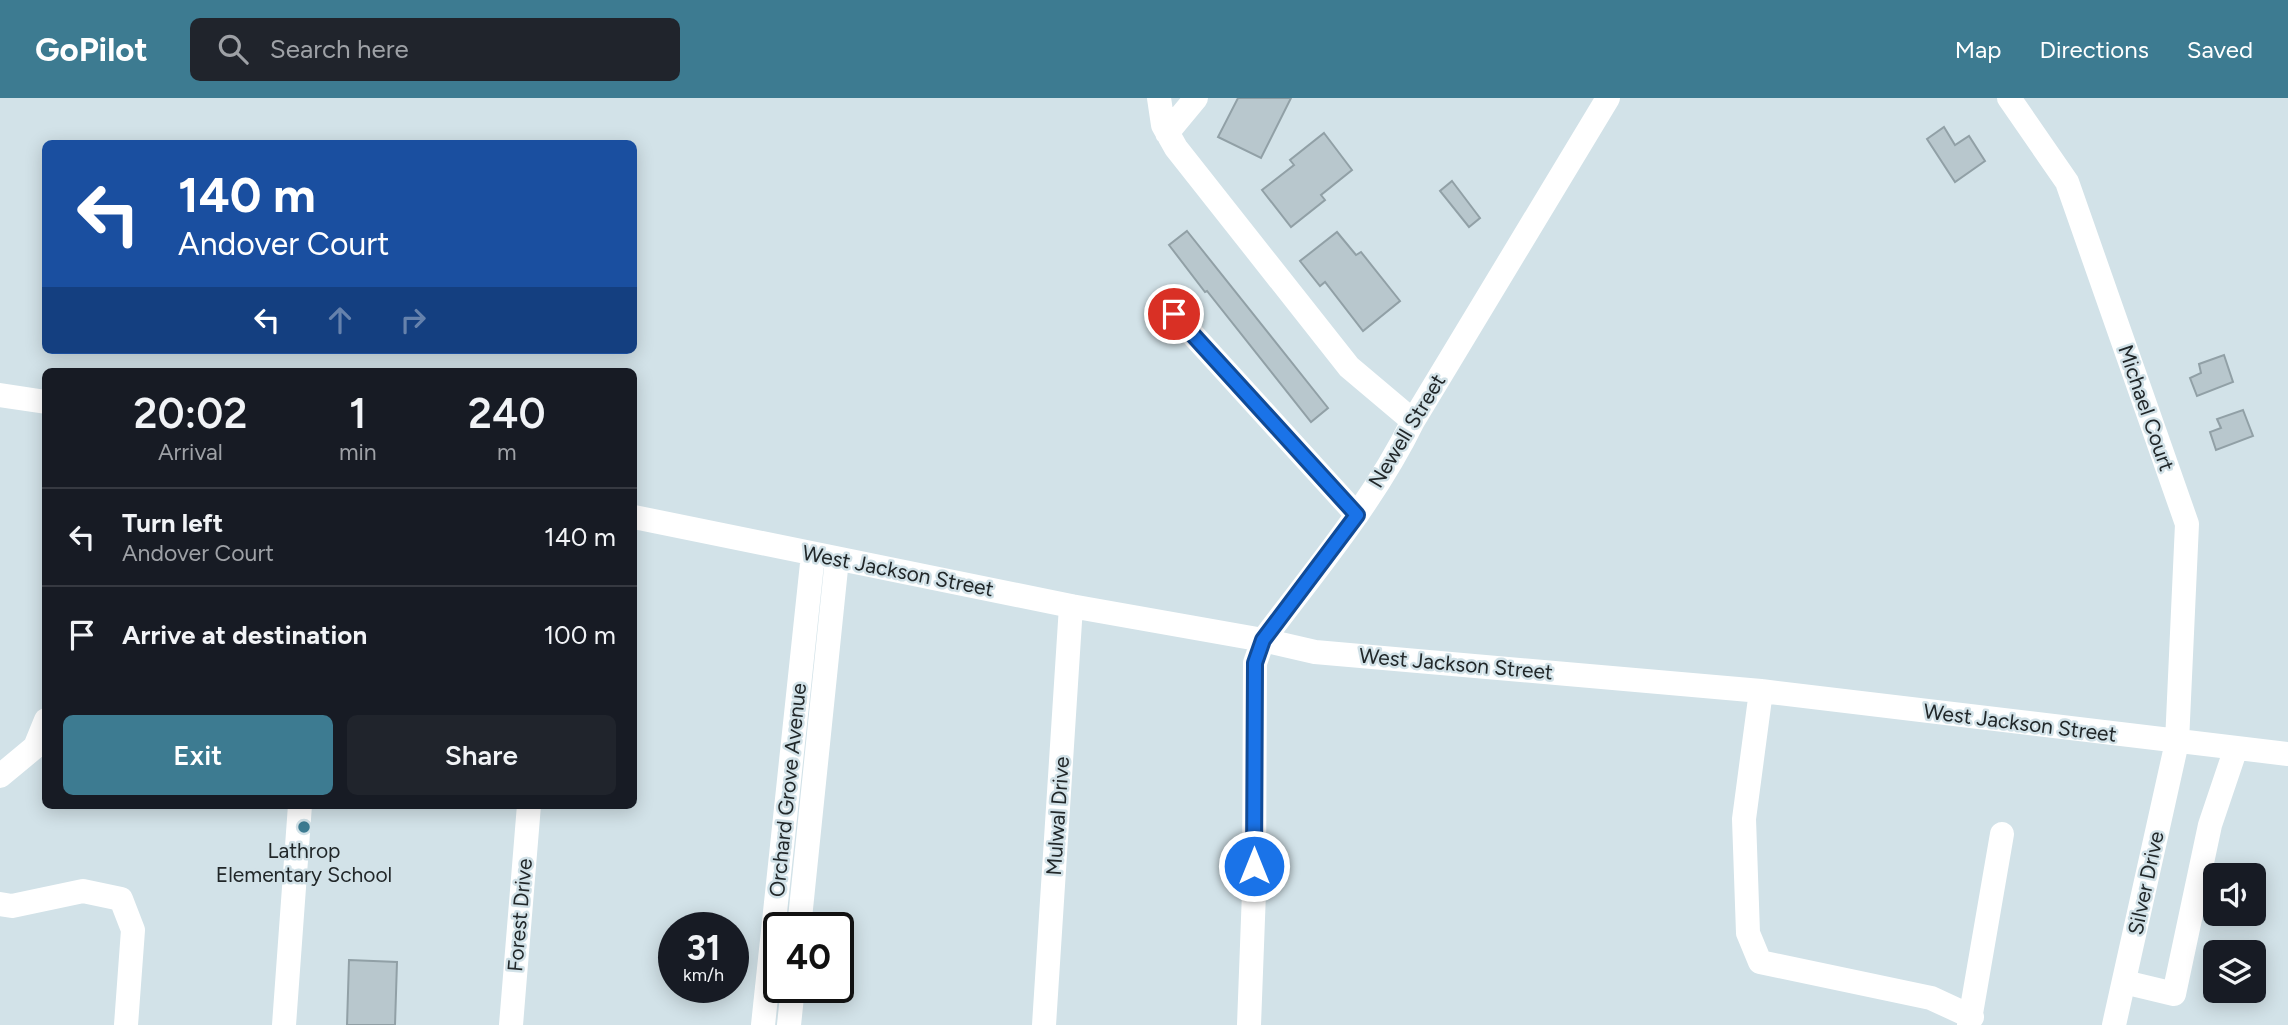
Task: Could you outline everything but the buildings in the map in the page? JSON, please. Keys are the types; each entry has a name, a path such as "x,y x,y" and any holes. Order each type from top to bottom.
{"street":[{"path":"1159,98 1163,125 1175,148 1349,367 1413,421"},
{"path":"1167,133 1196,98"},
{"name":"Michael Court","path":"2009,98 2067,182 2187,524 2177,742"},
{"name":"Newell Street","path":"1249,1025 1254,892 1255,663 1263,640 1357,515 1398,451 1600,102"},
{"path":"1174,314 1357,515"},
{"path":"0,395 42,401"},
{"name":"West Jackson Street","path":"637,517 825,557 1315,652 1761,691 2288,754"},
{"name":"Orchard Grove Avenue","path":"800,912 825,557"},
{"name":"Orchard Grove Avenue","path":"763,1025 825,557"},
{"name":"Mulwal Drive","path":"1044,1025 1071,606"},
{"path":"1761,691 1744,819 1748,933 1760,962 1931,998 1971,1021 2002,834"},
{"path":"0,776 35,747 42,730"},
{"name":"Silver Drive","path":"2114,1025 2177,742"},
{"path":"2124,982 2174,994 2210,825 2236,748"},
{"path":"284,1025 300,809"},
{"name":"Forest Drive","path":"510,1025 529,809"},
{"path":"0,904 12,906 83,891 121,898 133,930 126,1025"},
{"path":"789,1025 791,1003"}],"place":[{"name":"Lathrop Elementary School","path":"304,827"}],"route":[{"path":"1174,314 1357,515 1263,640 1255,663 1254,866"}]}
